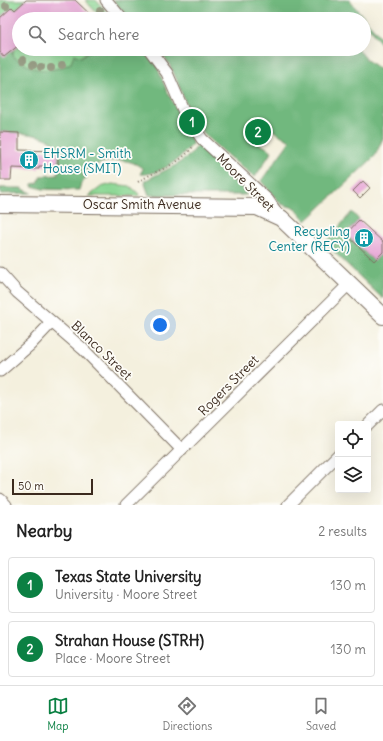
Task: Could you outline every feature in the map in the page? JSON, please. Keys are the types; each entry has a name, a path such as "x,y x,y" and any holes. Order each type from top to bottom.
{"main road":[{"name":"Oscar Smith Avenue","path":"0,204 243,205 257,207 281,218"},
{"name":"Moore Street","path":"281,218 383,316"}],"street":[{"path":"106,0 116,12"},
{"name":"Moore Street","path":"154,56 167,73 184,112 198,134 211,148 268,200 281,218"},
{"name":"Blanco Street","path":"0,273 17,292 83,349 182,450"},
{"name":"Rogers Street","path":"126,505 350,284"},
{"path":"0,371 31,344 52,322"},
{"path":"371,422 383,410"},
{"path":"288,505 336,457"},
{"path":"0,499 6,505"}],"path":[{"path":"138,182 169,167 186,156 198,134"}],"green space":[{"path":"0,0 26,0 15,10 12,7 0,18"},
{"path":"85,0 96,0 107,12 96,12"},
{"path":"113,0 349,0 359,12 124,12"},
{"path":"371,26 383,40 383,46 373,34 371,30"},
{"path":"12,51 12,56 27,65 41,70 63,67 71,63 73,56 147,56 156,64 166,89 191,137 192,144 176,161 155,172 140,174 143,169 136,164 120,160 103,163 88,170 82,175 87,178 81,183 79,190 43,189 32,186 32,184 38,183 41,176 58,175 58,150 55,144 41,137 23,133 0,132 0,52"},
{"path":"13,56 81,56 74,58 71,63 63,67 48,70 34,68"},
{"path":"163,56 364,56 383,72 383,138 375,156 306,221 295,208 281,204 261,181 290,141 258,121 248,137 272,151 255,177 220,149 197,124 187,107 177,80"},
{"path":"198,145 240,186 247,195 149,195 145,184 146,180 176,165 190,155"},
{"path":"112,184 130,186 139,194 138,196 89,196 101,187"},
{"path":"0,188 21,188 32,193 1,194"},
{"path":"352,212 359,220 346,234 374,261 383,252 383,299 325,243"}],"building":[{"path":"26,0 75,0 88,12 12,12 12,51 4,57 0,52 0,18 12,7 15,10"},
{"path":"258,120 268,126 258,143 248,137"},
{"name":"EHSRM - Smith House (SMIT)","path":"0,132 19,133 19,150 58,151 58,166 39,166 39,169 12,168 11,180 1,180"},
{"name":"Recycling Center (RECY)","path":"363,181 370,188 360,198 353,191"},
{"name":"Recycling Center (RECY)","path":"359,220 383,242 383,252 374,261 346,234"}],"place":[{"name":"Texas State University","path":"192,122"},
{"name":"Strahan House (STRH)","path":"258,132"},
{"name":"EHSRM - Smith House (SMIT)","path":"29,160"},
{"name":"Recycling Center (RECY)","path":"364,238"}]}
